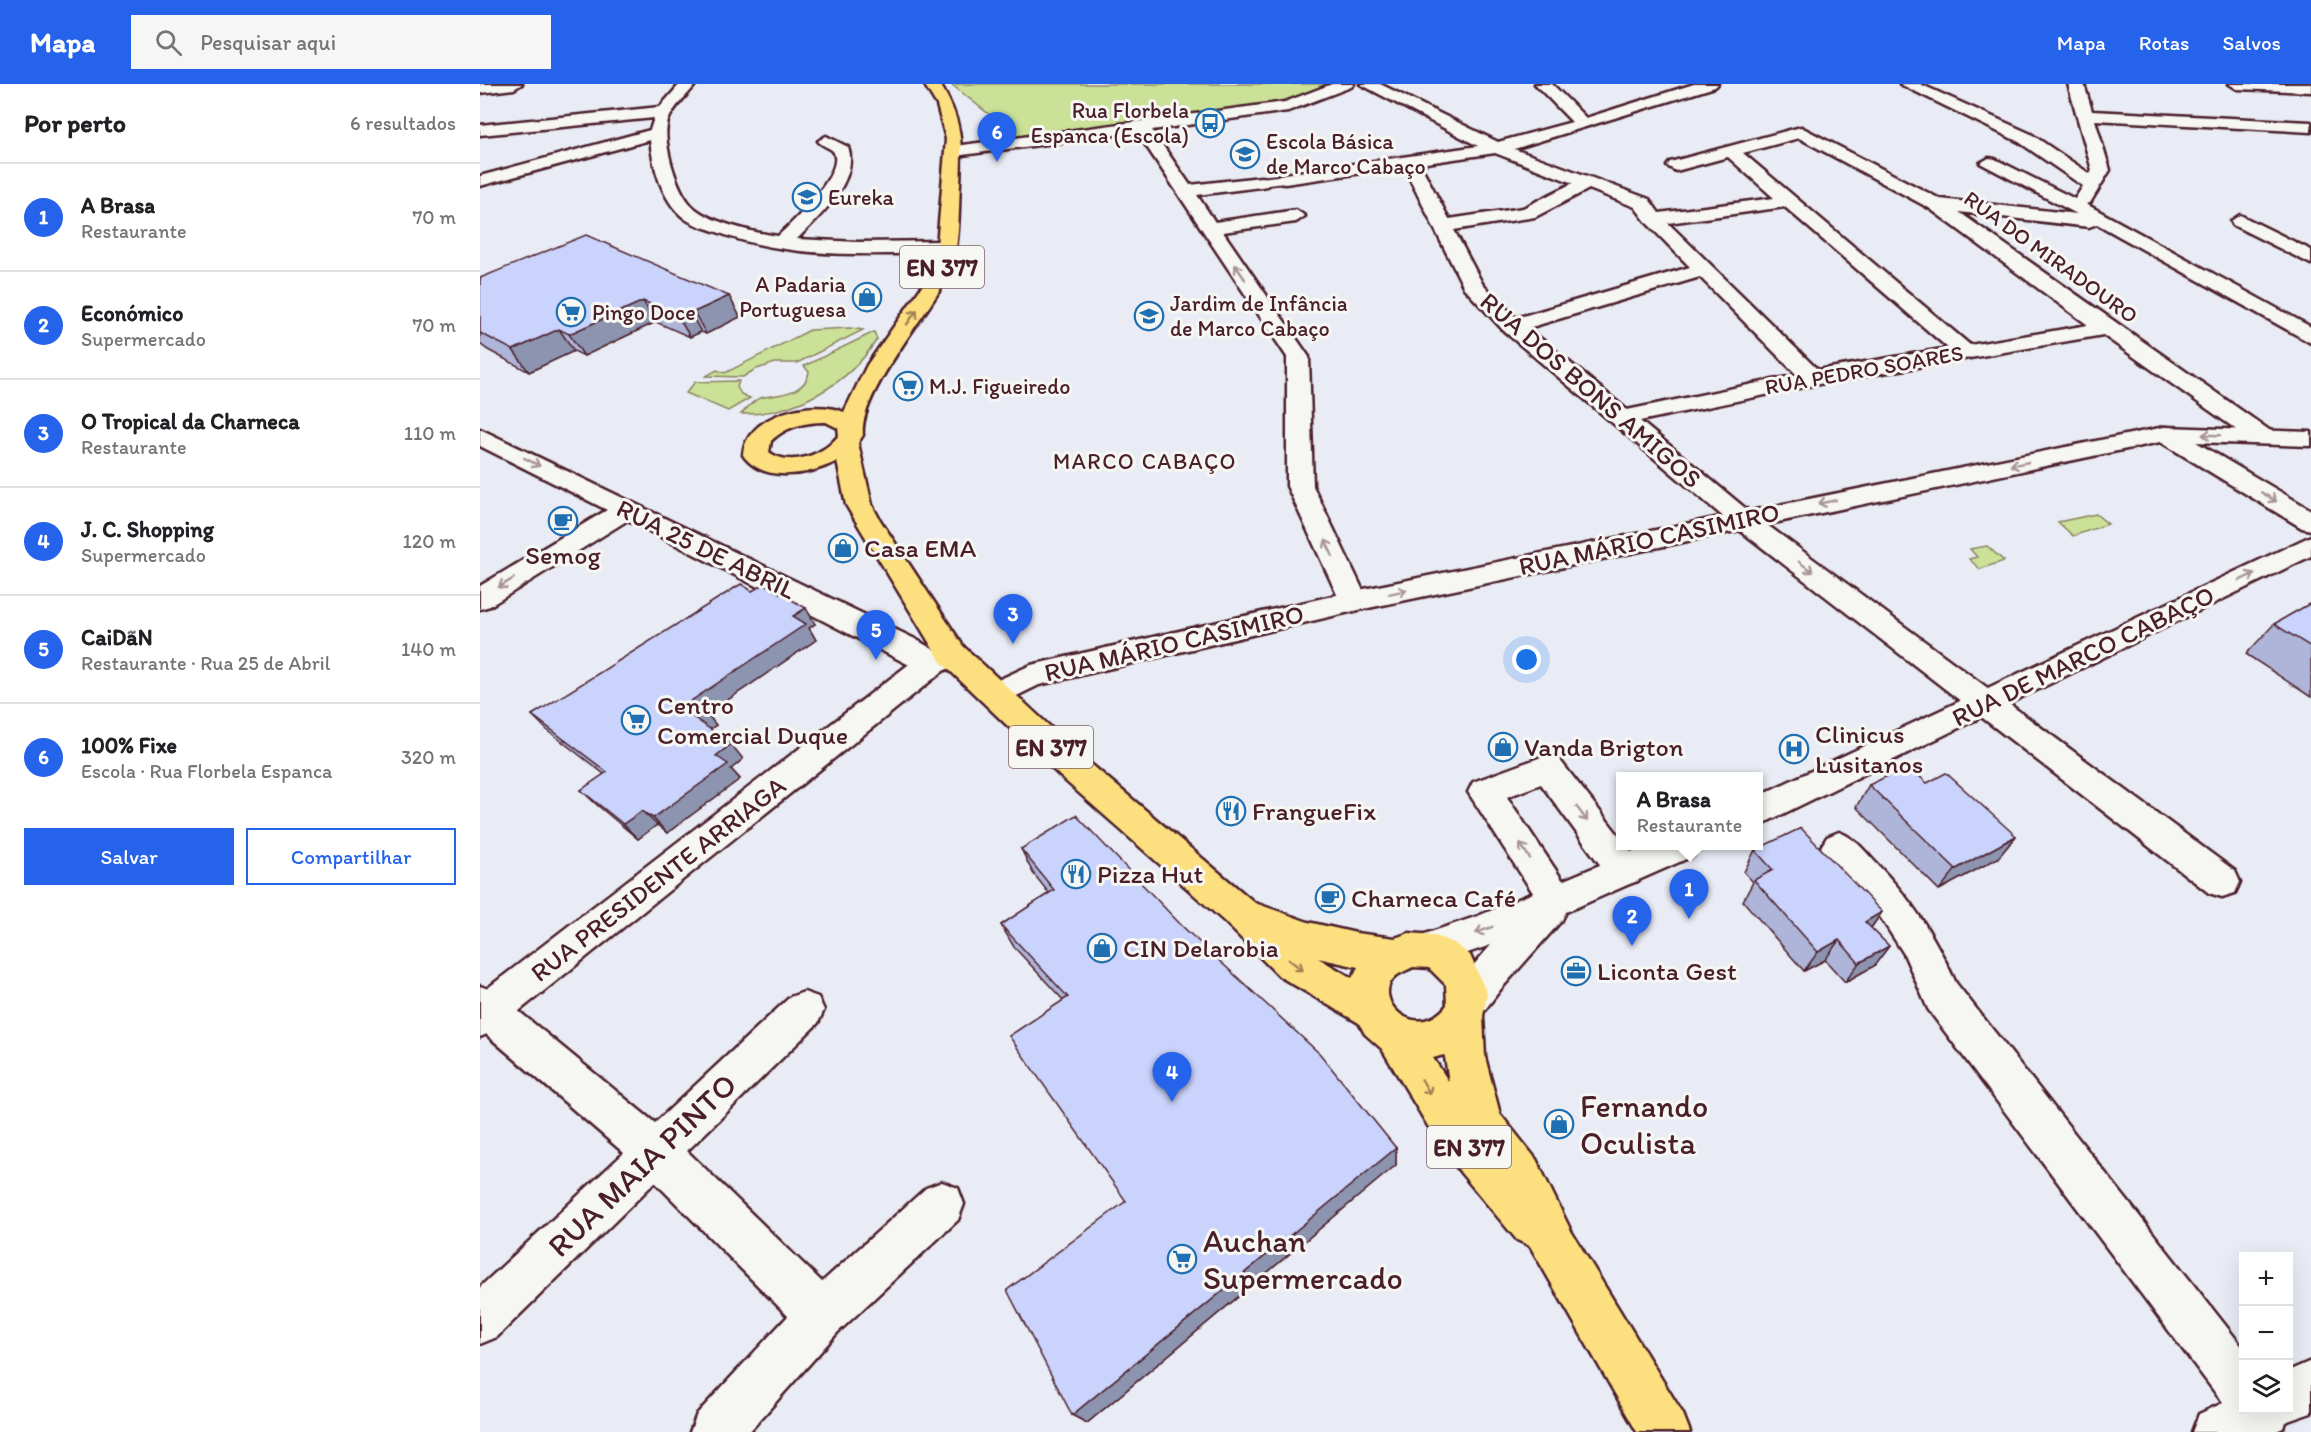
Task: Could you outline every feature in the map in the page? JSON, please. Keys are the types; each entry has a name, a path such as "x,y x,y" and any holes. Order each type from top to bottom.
{"main road":[{"name":"EN 377","path":"878,365 822,407 774,427 761,438 755,450 760,459 771,465 793,466 821,460 848,434 878,365 935,282 947,247 954,151 953,128 945,105 932,84"},
{"name":"EN 377","path":"801,417 830,415 848,434 860,505 929,655 996,694 1073,768 1238,911 1293,964 1384,1023 1427,1041 1454,1027 1465,1009"},
{"name":"EN 377","path":"793,466 825,478 860,505"},
{"name":"EN 377","path":"1238,911 1305,940 1362,952 1440,954 1462,974 1467,988 1465,1057 1470,1085 1483,1126 1520,1175 1555,1247 1665,1432"},
{"path":"1384,1023 1368,993 1372,978 1380,964 1410,952"},
{"name":"EN 377","path":"1384,1023 1433,1099 1501,1191 1555,1247"}],"street":[{"path":"480,88 514,84"},
{"path":"688,84 663,112 656,133 665,171 688,212 739,236 783,242 843,248 947,247"},
{"path":"954,151 1288,106 1346,84"},
{"path":"1368,84 1496,148 1642,203 1654,219 1814,378"},
{"path":"1543,84 1582,123"},
{"path":"1184,191 1410,162 1496,148 1531,140 1710,84"},
{"path":"1908,84 2025,138 2092,184"},
{"path":"2076,84 2101,170 2079,208"},
{"path":"2237,84 2311,87"},
{"path":"480,130 663,112"},
{"path":"2085,115 2311,126"},
{"path":"1141,126 1298,357 1300,486 1354,601"},
{"name":"RUA DO MIRADOURO","path":"1733,153 1801,132 1936,204 2107,328 2264,437"},
{"path":"480,181 656,133"},
{"path":"783,242 825,198 841,168 844,157 842,147 839,143 826,141"},
{"path":"1676,166 1733,153 1965,352"},
{"name":"RUA DOS BONS AMIGOS","path":"1410,162 1474,288 1512,326 1742,519 2222,882"},
{"path":"1989,163 2112,224 2311,336"},
{"path":"1442,226 1528,213 1588,183"},
{"path":"1654,219 1790,201"},
{"path":"1936,204 2112,224"},
{"path":"1210,228 1296,216"},
{"path":"2240,221 2311,258"},
{"path":"1512,326 1704,269"},
{"name":"RUA PEDRO SOARES","path":"1622,418 1814,378 2107,328"},
{"path":"2165,434 2311,522"},
{"name":"RUA MÁRIO CASIMIRO","path":"996,694 1031,676 1354,601 1742,519 2165,434 2311,439"},
{"name":"RUA 25 DE ABRIL","path":"480,436 929,655"},
{"path":"480,599 627,509"},
{"name":"RUA DE MARCO CABAÇO","path":"1763,810 2311,546"},
{"name":"RUA PRESIDENTE ARRIAGA","path":"483,1011 929,655"},
{"path":"1557,899 1485,792 1547,768 1624,870"},
{"path":"1839,847 1892,904 1918,943 1942,996 2239,1387"},
{"path":"1410,952 1485,930 1672,850"},
{"path":"1465,1009 1492,971 1557,899"},
{"name":"RUA MAIA PINTO","path":"480,1320 804,1010"},
{"path":"483,1011 655,1151 821,1315"},
{"path":"715,1432 821,1315 942,1203"},
{"path":"2293,1393 2311,1386"}],"green space":[{"path":"951,84 1330,84 1292,102 1020,139"},
{"path":"850,328 863,330 797,363 775,363 754,370 743,377 706,376 717,370 725,373 810,330"},
{"path":"874,332 877,339 852,370 819,394 781,409 741,414 757,399 790,392 802,385 809,372 804,366"},
{"path":"739,381 737,387 741,394 750,398 728,411 686,393 695,382"},
{"path":"2096,514 2108,524 2073,536 2058,522"},
{"path":"1987,546 2004,561 1980,569 1969,559 1977,557 1970,549"}],"building":[{"name":"Pingo Doce","path":"586,235 729,296 694,312 689,310 677,315 643,301 569,334 559,329 513,350 480,333 480,278"},
{"name":"Centro Comercial Duque","path":"741,584 752,591 764,584 806,608 793,616 806,624 691,701 704,709 693,717 731,744 716,756 728,764 653,818 642,811 623,824 581,790 607,772 532,715"},
{"path":"2311,603 2311,647 2274,624"},
{"path":"1908,766 1927,783 1946,773 2016,836 1956,869 1869,785"},
{"path":"1076,815 1183,927 1320,1054 1396,1148 1072,1415 1007,1290 1126,1201 1009,1036 1068,997 1001,925 1054,890 1021,849"},
{"path":"1801,828 1882,912 1865,922 1889,946 1859,963 1839,940 1818,952 1754,880 1773,870 1755,850 1763,850 1763,846"}],"place":[{"name":"Rua Florbela Espanca (Escola)","path":"1210,123"},
{"name":"Escola Básica de Marco Cabaço","path":"1245,154"},
{"name":"100% Fixe","path":"997,162"},
{"name":"Eureka","path":"807,197"},
{"name":"A Padaria Portuguesa","path":"867,297"},
{"name":"Pingo Doce","path":"571,312"},
{"name":"Jardim de Infância de Marco Cabaço","path":"1149,316"},
{"name":"M.J. Figueiredo","path":"908,386"},
{"name":"Semog","path":"563,521"},
{"name":"Casa EMA","path":"843,548"},
{"name":"O Tropical da Charneca","path":"1013,644"},
{"name":"CaiDãN","path":"876,660"},
{"name":"Centro Comercial Duque","path":"636,720"},
{"name":"Vanda Brigton","path":"1503,747"},
{"name":"Clinicus Lusitanos","path":"1794,749"},
{"name":"FrangueFix","path":"1231,811"},
{"name":"Pizza Hut","path":"1076,874"},
{"name":"Charneca Café","path":"1330,898"},
{"name":"A Brasa","path":"1689,919"},
{"name":"Económico","path":"1632,946"},
{"name":"CIN Delarobia","path":"1102,948"},
{"name":"Liconta Gest","path":"1576,971"},
{"name":"J. C. Shopping","path":"1172,1102"},
{"name":"Fernando Oculista","path":"1559,1124"},
{"name":"Auchan Supermercado","path":"1182,1259"}],"district":[{"name":"MARCO CABAÇO","path":"1145,461"}]}
